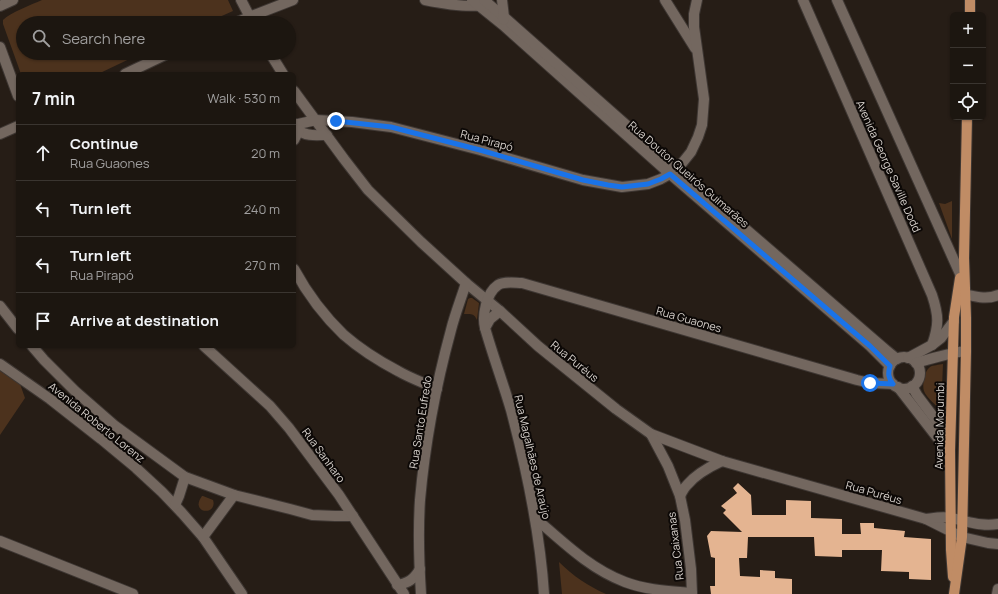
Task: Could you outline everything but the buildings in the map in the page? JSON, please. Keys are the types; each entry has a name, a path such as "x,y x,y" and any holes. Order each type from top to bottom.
{"main road":[{"path":"970,0 970,12"},
{"name":"Avenida Morumbi","path":"954,594 950,532 950,439 954,313 962,293 964,258 967,120"},
{"name":"Avenida Morumbi","path":"954,594 962,537 966,318 961,276 964,258"},
{"path":"950,439 957,446 963,462"}],"street":[{"path":"0,6 13,0"},
{"path":"240,0 249,16"},
{"path":"259,16 293,0"},
{"path":"426,0 446,2 481,2"},
{"path":"502,0 504,21"},
{"path":"665,0 697,51"},
{"name":"Rua Pirapó","path":"296,126 316,120 352,122 391,127 480,150 583,180 622,187 648,184 661,179 673,171 692,152 702,125 704,99 694,28 694,14 697,0"},
{"name":"Avenida George Saville Dodd","path":"803,0 932,295 938,318 937,329 932,345"},
{"name":"Avenida George Saville Dodd","path":"837,0 961,276"},
{"name":"Rua Doutor Queirós Guimarães","path":"481,2 870,346 890,366"},
{"path":"0,47 16,91"},
{"path":"129,72 154,60"},
{"path":"274,60 282,72"},
{"name":"Rua Puréus","path":"296,94 344,160 368,190 420,242 538,346 616,409 652,434 722,461 926,519 962,537 998,544"},
{"path":"296,126 306,134 327,135"},
{"path":"0,134 16,127"},
{"name":"Rua Doutor Queirós Guimarães","path":"673,171 882,346 907,360"},
{"path":"296,272 315,303 344,335 367,353 399,372 437,389"},
{"name":"Rua Guaones","path":"487,300 498,285 510,282 522,283 857,380 870,383 895,385"},
{"name":"Rua Santo Eufredo","path":"420,594 420,500 427,446 437,389 452,328 466,283"},
{"path":"962,293 978,297 991,297 998,295"},
{"name":"Rua Magalhães de Araújo","path":"487,300 484,318 485,328 511,409 525,464 536,518 544,594"},
{"path":"0,306 16,326"},
{"path":"485,328 490,319 500,311"},
{"path":"907,360 915,353 932,345 941,338 954,321"},
{"name":"Avenida Roberto Lorenz","path":"34,348 75,390 114,425 185,477 234,495 312,515 353,516"},
{"name":"Rua Sanharo","path":"206,348 270,406 302,444 353,516 404,594"},
{"path":"950,454 890,380 888,375 890,366 893,362 966,351"},
{"path":"895,385 908,388 916,383 919,378 919,368 907,360"},
{"name":"Avenida Roberto Lorenz","path":"0,364 33,387 101,439 136,468 175,505 203,537 242,594"},
{"path":"912,386 950,439"},
{"path":"101,439 114,425"},
{"name":"Rua Caixanas","path":"652,434 668,466 680,496 685,520 692,593"},
{"name":"Rua Caixanas","path":"680,496 687,484 707,468 722,461"},
{"path":"175,505 185,477"},
{"path":"203,537 234,495"},
{"name":"Rua Puréus","path":"926,519 943,517 982,525 998,524"},
{"path":"536,518 586,561 608,574 626,582 644,587 692,593"},
{"path":"0,541 134,594"},
{"path":"398,585 405,584 411,580 420,569"},
{"path":"997,594 998,589"}],"shaded area":[{"path":"42,0 228,0 233,11 222,16 16,16 16,60 127,60 102,72 20,72 3,24 3,20 16,11"},
{"path":"952,201 952,239 939,203 945,204"},
{"path":"470,298 479,303 477,320 473,315 464,314 468,299"},
{"path":"943,364 941,411 927,396 923,386 928,369 933,366"},
{"path":"0,367 20,384 25,398 0,435"},
{"path":"202,496 213,500 212,509 204,511 201,509 199,502"},
{"path":"559,562 581,580 606,594 562,594"}],"route":[{"path":"336,121 391,127 480,150 583,180 608,185 622,187 648,184 670,174 870,346 890,366 888,375 893,384 870,383"}]}
